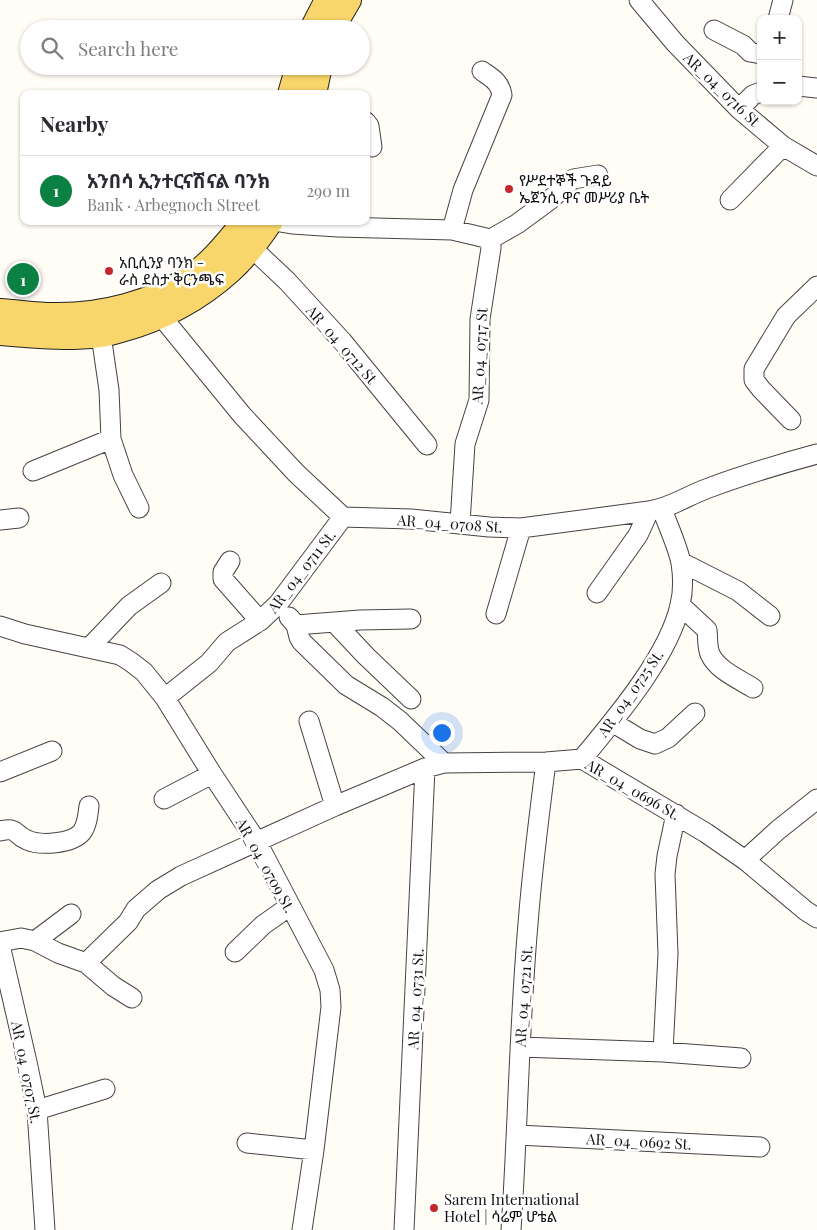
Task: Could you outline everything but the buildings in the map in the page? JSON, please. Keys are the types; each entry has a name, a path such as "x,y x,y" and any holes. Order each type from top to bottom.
{"main road":[{"path":"316,20 326,0"},
{"path":"337,20 349,0"},
{"path":"291,90 295,75"},
{"path":"315,90 318,75"},
{"path":"0,310 53,315 99,312 133,304 155,296 191,276 222,250 242,225"},
{"path":"0,334 70,337 101,335 135,326 161,316 231,271 270,225"}],"street":[{"name":"AR_04_0716 St","path":"639,0 675,43 739,109 783,146 817,166"},
{"path":"779,15 783,0"},
{"path":"714,30 743,45 750,52 757,53"},
{"path":"452,230 463,190 502,95 497,81 482,71"},
{"path":"802,86 817,88"},
{"path":"739,109 757,94"},
{"path":"370,133 372,147"},
{"path":"730,200 783,146"},
{"path":"304,225 338,228 452,230 486,238 490,244 551,199 573,179 598,175"},
{"name":"AR_04_0717 St","path":"460,523 466,444 478,400 480,319 490,244"},
{"name":"AR_04_0712 St","path":"252,248 287,281 342,341 427,445"},
{"path":"791,420 754,380 754,369 786,316 817,286"},
{"path":"161,316 242,414 296,473 343,517"},
{"path":"101,335 109,390 112,439 115,454 127,487 139,508"},
{"path":"33,471 112,439"},
{"name":"AR_04_0708 St.","path":"343,517 411,518 489,527 522,528 656,510 751,472 817,454"},
{"path":"597,593 656,510"},
{"name":"AR_04_0725 St.","path":"582,759 648,673 668,639 680,605 681,562 656,510"},
{"name":"AR_04_0711 St.","path":"165,698 209,663 227,642 260,621 278,604 343,517"},
{"path":"0,520 19,518"},
{"path":"496,614 522,528"},
{"path":"230,562 223,572 223,579 260,621"},
{"path":"681,562 738,591 770,616"},
{"path":"90,647 129,606 161,582"},
{"path":"278,604 296,625 302,642 346,685 382,706 444,763"},
{"path":"680,605 707,630 710,652 716,663 726,672 753,688"},
{"path":"296,625 381,619 411,619"},
{"path":"334,622 366,656 411,698"},
{"name":"AR_04_0709 St.","path":"0,626 25,634 120,655 144,672 165,698 257,842 324,970 330,990 331,1007 314,1150 302,1230"},
{"path":"612,722 640,739 655,744 668,738 695,713"},
{"path":"308,721 335,806"},
{"path":"0,772 52,751"},
{"name":"AR_04_0696 St.","path":"86,963 128,922 136,909 158,890 181,876 335,806 425,768 444,763 546,762 582,759 676,814 746,860 775,886 817,918"},
{"name":"AR_04_0721 St.","path":"512,1230 518,1135 520,1047 529,914 546,762"},
{"name":"AR_04_0731 St.","path":"404,1230 425,768"},
{"path":"164,799 212,774"},
{"path":"746,860 778,830 817,799"},
{"path":"0,831 14,830 20,836 40,844 74,838 84,829 89,806"},
{"path":"663,1052 668,954 665,874 676,814"},
{"path":"235,952 263,925 290,906"},
{"path":"35,941 71,914"},
{"path":"0,944 21,938 35,941 58,953 86,963 113,986 132,998"},
{"name":"AR_04_0707 St.","path":"0,944 37,1110 45,1230"},
{"path":"520,1047 663,1052 741,1058"},
{"path":"37,1110 105,1089"},
{"name":"AR_04_0692 St.","path":"518,1135 760,1147"},
{"path":"247,1143 314,1150"}],"place":[{"name":"የሥደተኞች ጉዳይ ኤጀንሲ ዋና መሥሪያ ቤት","path":"509,189"},
{"name":"አቢሲንያ ባንክ - ራስ ደስታ ቅርንጫፍ","path":"109,271"},
{"name":"አንበሳ ኢንተርናሽናል ባንክ","path":"23,279"},
{"name":"Sarem International Hotel | ሳሬም ሆቴል","path":"434,1208"}]}
